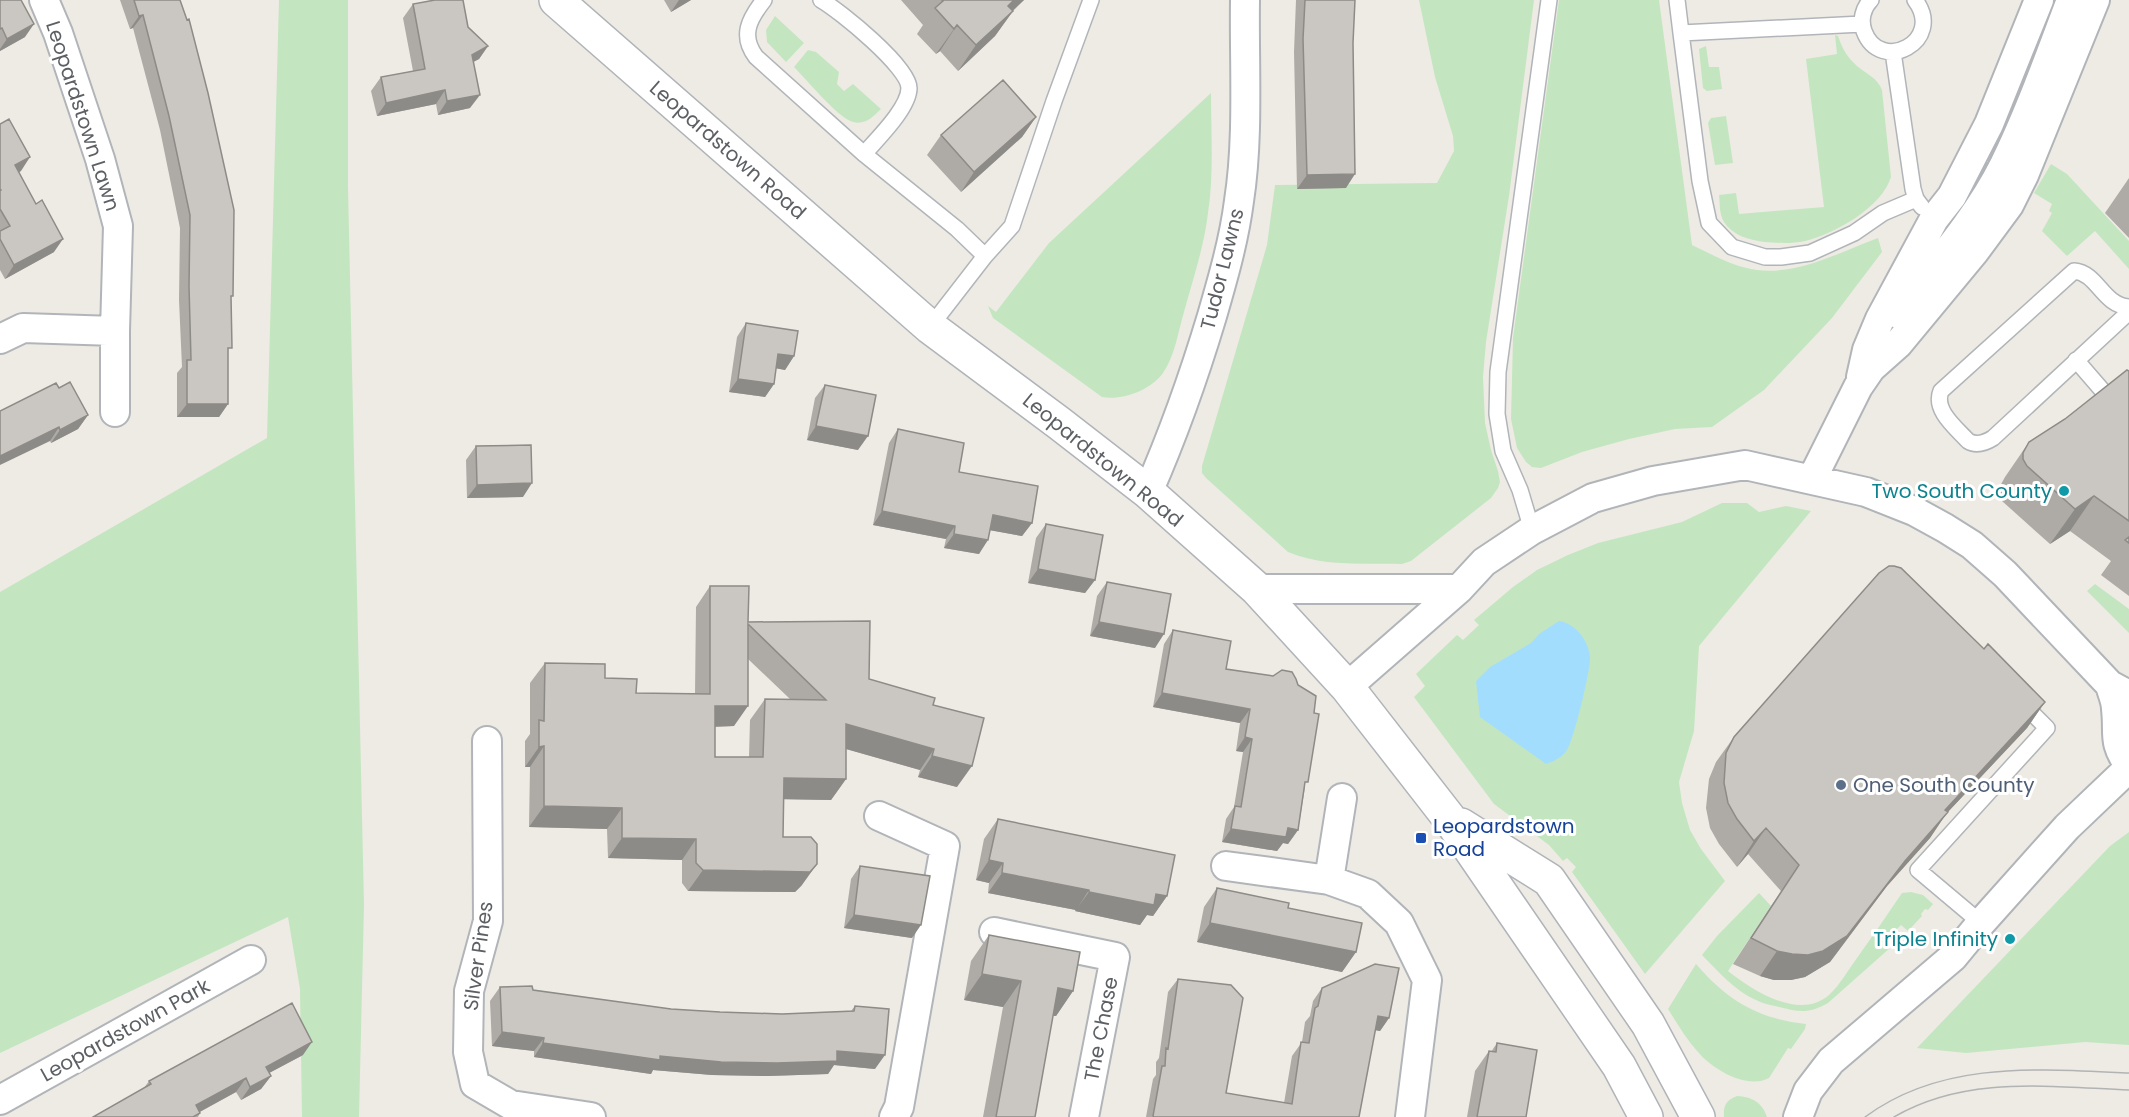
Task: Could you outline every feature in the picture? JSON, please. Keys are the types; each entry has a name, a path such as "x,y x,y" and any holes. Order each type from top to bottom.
{"main road":[{"name":"Leopardstown Road","path":"556,0 930,327 1148,492 1257,589 1347,687 1449,818 1612,1056 1646,1117"},
{"path":"1449,818 1549,880 1648,1024 1698,1117"}],"street":[{"name":"Leopardstown Lawn","path":"44,0 58,33 97,148 118,226 115,412"},
{"name":"Tudor Lawns","path":"1148,492 1170,442 1199,359 1231,251 1240,199 1244,145 1245,0"},
{"path":"1864,378 1867,350 1925,209 1952,196 1989,124 2039,0"},
{"path":"1967,244 1986,196 2004,165 2071,0"},
{"path":"1812,479 1864,378 1898,344 1967,244 2009,205 2096,0"},
{"path":"0,339 23,328 115,331"},
{"path":"1347,687 1459,590 1484,562 1532,530 1593,498 1653,481 1699,472 1745,465 1866,492 1914,511 1945,528 1972,545 2005,574 2119,690 2116,707 2116,740 2129,766 2067,828 1953,957 1831,1061 1808,1091 1798,1117"},
{"path":"1257,589 1459,590"},
{"name":"Silver Pines","path":"487,741 488,921 470,991 468,1052 475,1084 511,1106 591,1117"},
{"path":"1329,880 1342,798"},
{"path":"879,816 945,846 899,1107 894,1117"},
{"path":"1226,866 1329,880 1368,894 1399,923 1427,980 1410,1117"},
{"name":"The Chase","path":"994,932 1115,957 1084,1117"},
{"name":"Leopardstown Park","path":"0,1100 250,960"}],"lane":[{"path":"764,0 754,12 747,35 750,49 786,85 864,154 957,230 985,256"},
{"path":"821,0 844,16 898,66 909,89 897,114 864,154"},
{"path":"930,327 985,256 1012,226 1091,0"},
{"path":"1532,530 1520,490 1503,451 1497,414 1498,372 1549,0"},
{"path":"1677,0 1700,181 1709,223 1732,247 1765,257 1810,253 1854,233 1883,213 1925,209"},
{"path":"1871,0 1863,13 1862,24 1869,41 1876,47 1893,52 1904,50 1920,37 1923,16 1915,0"},
{"path":"1681,33 1862,24"},
{"path":"1893,52 1913,189 1925,209 1967,244"},
{"path":"2129,307 2116,305 2088,276 2074,271 1941,391 1939,396 1941,409 1968,441 1986,442 2129,312"},
{"path":"2076,360 2108,397 2113,400 2129,398"},
{"path":"1982,922 1918,870 1983,800 2000,777 2047,728 2013,694"}],"green space":[{"path":"279,0 348,0 348,188 364,905 359,1117 302,1117 300,989 288,917 0,1053 0,592 267,438"},
{"path":"1419,0 1534,0 1483,377 1485,423 1500,482 1491,498 1411,561 1402,564 1359,564 1315,560 1288,552 1206,478 1202,473 1202,466 1267,245 1275,185 1437,183 1454,151 1453,136 1435,77"},
{"path":"1559,0 1659,0 1692,245 1740,266 1773,271 1804,266 1878,238 1882,252 1832,318 1764,390 1712,427 1675,429 1629,439 1582,452 1541,468 1532,467 1526,462 1517,448 1511,419 1513,338"},
{"path":"775,16 804,43 786,62 767,42 766,30"},
{"path":"1835,35 1838,36 1850,59 1874,79 1882,90 1891,177 1886,188 1868,209 1856,218 1817,237 1800,242 1779,243 1758,241 1741,236 1727,227 1722,219 1719,195 1736,193 1739,214 1824,207 1806,59 1837,54"},
{"path":"1706,46 1709,67 1719,67 1722,89 1707,91 1703,88 1699,49"},
{"path":"808,50 816,52 839,72 837,84 844,91 853,84 881,109 872,117 861,122 853,122 839,113 794,67"},
{"path":"1211,93 1212,168 1206,226 1173,352 1163,373 1144,389 1127,396 1102,397 993,318 988,306 996,312 1049,243"},
{"path":"1726,116 1733,163 1715,165 1708,123 1711,118"},
{"path":"2051,164 2067,174 2129,241 2129,269 2095,231 2067,256 2042,231 2052,213 2049,211 2052,204 2034,193"},
{"path":"1722,503 1747,503 1759,512 1786,506 1811,511 1699,646 1694,731 1679,782 1690,830 1725,881 1645,974 1572,872 1576,867 1567,858 1563,861 1549,845 1494,804 1414,697 1425,686 1416,674 1457,635 1463,640 1479,625 1474,620 1537,570 1598,543 1682,522"},
{"path":"2095,584 2129,609 2129,633 2087,591"},
{"path":"2129,832 2129,1045 2085,1042 1966,1053 1917,1048 2110,846"},
{"path":"1911,892 1923,895 1933,904 1928,910 1925,909 1922,916 1908,931 1901,925 1893,933 1899,940 1828,1003 1815,1009 1798,1011 1786,1009 1748,996 1734,986 1702,955 1717,936 1759,893 1771,906 1728,971 1776,1000 1804,1005 1817,1002 1837,987 1902,893"},
{"path":"1696,964 1720,988 1745,1006 1773,1018 1806,1024 1805,1029 1791,1049 1788,1048 1769,1078 1760,1081 1741,1080 1721,1071 1698,1052 1678,1025 1668,1009"},
{"path":"1737,1096 1756,1101 1767,1117 1724,1117 1726,1104"}],"water":[{"path":"1559,621 1576,629 1584,639 1589,651 1590,664 1571,742 1564,754 1546,764 1480,717 1476,681 1490,667 1531,643 1539,634"}],"building":[{"path":"0,0 21,0 34,24 7,39 2,28 0,29"},
{"path":"134,0 180,0 187,20 189,19 208,93 234,210 232,348 228,348 228,404 187,404 187,360 191,360 190,215 169,116 143,15 139,16"},
{"path":"435,0 463,0 468,27 488,46 472,55 480,95 447,101 445,90 386,103 381,77 425,69 413,4"},
{"path":"942,0 1014,0 1008,6 1013,11 976,45 957,25 954,29 935,8"},
{"path":"1305,0 1355,0 1353,43 1355,174 1307,175 1303,39"},
{"path":"1003,80 1036,117 974,172 941,135"},
{"path":"9,119 30,157 15,165 36,204 42,200 63,239 14,265 0,239 0,231 10,226 0,209 0,124"},
{"path":"746,323 798,331 794,356 778,354 774,384 738,379"},
{"path":"2127,370 2129,371 2129,521 2094,496 2075,509 2027,466 2023,459 2023,453 2029,442 2065,419"},
{"path":"70,382 88,415 0,456 0,411 56,383 59,388"},
{"path":"825,385 876,395 868,436 816,426"},
{"path":"898,429 964,443 959,472 1038,486 1032,523 993,515 988,540 954,534 955,526 882,511"},
{"path":"531,445 532,483 477,485 476,446"},
{"path":"1046,524 1103,535 1095,580 1038,569"},
{"name":"One South County","path":"1889,566 1901,568 1984,649 1988,644 2045,702 1945,810 1948,812 1905,861 1847,936 1823,951 1808,955 1777,951 1751,938 1799,865 1766,828 1754,841 1737,819 1728,803 1724,783 1726,753 1734,737 1879,573"},
{"path":"1107,582 1171,594 1164,634 1099,622"},
{"path":"710,586 749,586 748,622 870,621 869,679 935,698 933,705 984,718 972,766 932,756 934,749 846,724 846,779 784,778 783,837 811,837 817,844 817,864 810,872 703,870 696,863 696,839 622,838 622,808 544,806 544,746 539,747 539,720 544,721 545,663 605,664 605,678 637,679 636,693 710,694","holes":["748,624 826,700 765,699 763,757 715,757 715,706 748,706"]},
{"path":"1173,630 1231,641 1226,669 1273,676 1282,670 1292,672 1298,685 1316,696 1314,713 1319,714 1298,830 1288,828 1286,837 1231,829 1235,806 1241,807 1252,739 1245,737 1250,709 1162,693"},
{"path":"998,819 1175,855 1167,896 1156,894 1154,905 1002,873 1003,863 989,860"},
{"path":"860,866 930,876 921,925 854,915"},
{"path":"1217,888 1289,903 1288,908 1362,923 1356,952 1210,923"},
{"path":"989,935 1080,952 1073,991 1058,988 1035,1117 996,1117 1021,981 982,974"},
{"path":"1375,964 1399,968 1389,1018 1378,1016 1359,1117 1153,1116 1162,1066 1165,1066 1178,979 1231,985 1243,998 1226,1093 1292,1104 1301,1042 1309,1043 1315,1008 1318,1006 1322,988"},
{"path":"532,986 533,990 671,1009 782,1014 854,1011 855,1006 889,1009 885,1055 837,1051 837,1061 777,1063 721,1062 660,1056 660,1060 543,1043 544,1038 502,1032 500,987"},
{"path":"292,1003 312,1042 266,1067 271,1076 250,1087 246,1078 196,1105 200,1113 193,1117 93,1117 151,1084 149,1081"},
{"path":"1497,1043 1537,1050 1526,1117 1477,1117 1489,1051 1496,1052"}],"tram line":[{"path":"1865,1117 1895,1099 1926,1086 1958,1077 2026,1070 2129,1073"},
{"path":"1894,1117 1921,1104 1979,1089 2038,1086 2129,1090"}],"place":[{"name":"Two South County","path":"2064,491"},
{"name":"One South County","path":"1841,785"},
{"name":"Leopardstown Road","path":"1421,838"},
{"name":"Triple Infinity","path":"2010,939"}]}
